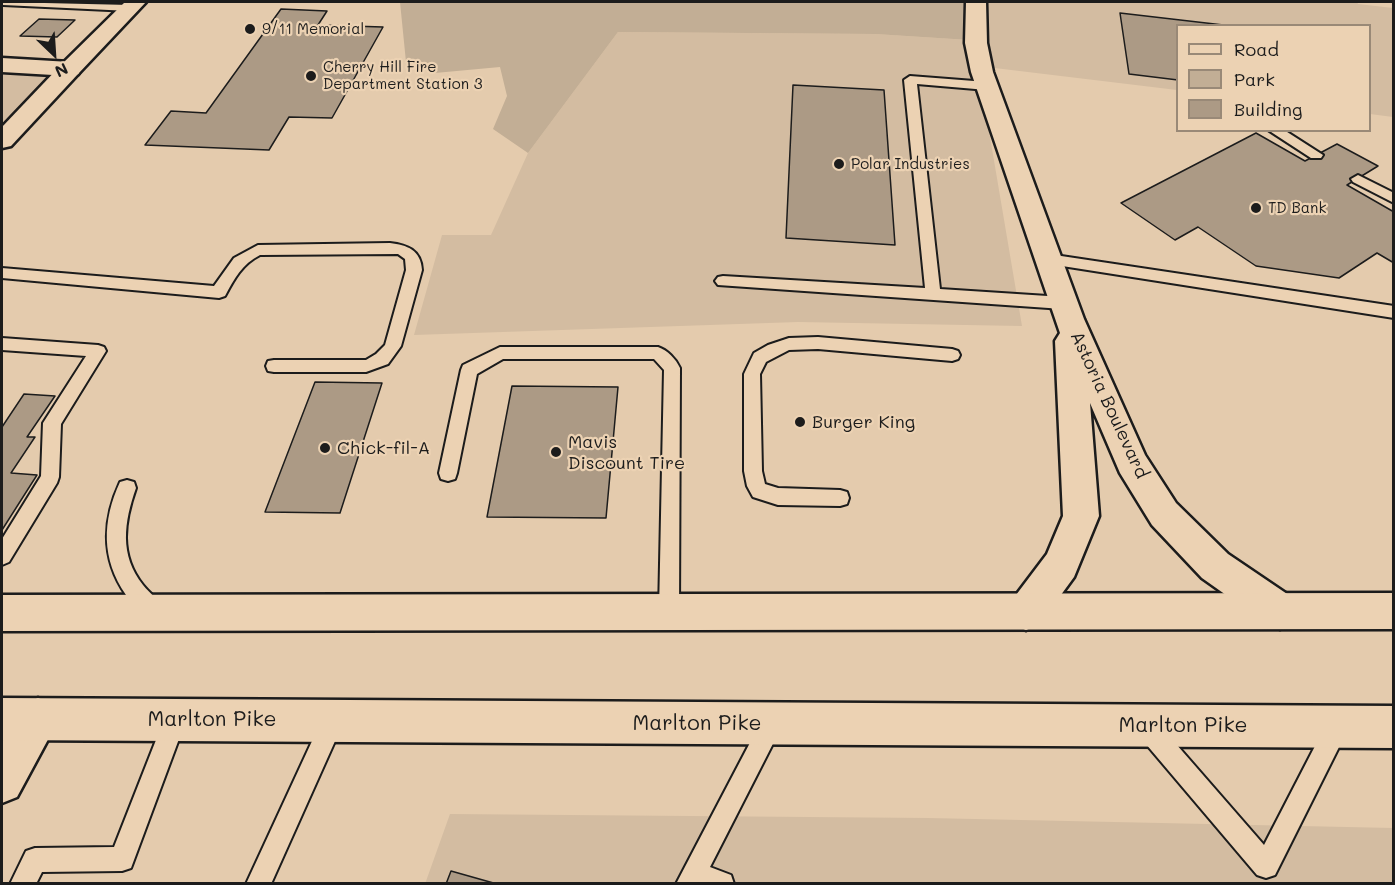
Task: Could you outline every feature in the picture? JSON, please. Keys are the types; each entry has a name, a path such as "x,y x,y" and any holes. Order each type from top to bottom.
{"main road":[{"name":"Astoria Boulevard","path":"976,2 976,43 987,86 1066,311 1132,463 1164,514 1215,566 1280,611"},
{"path":"2,141 133,4"},
{"path":"2,65 70,69"},
{"name":"Astoria Boulevard","path":"1026,612 1061,566 1082,516 1066,311"},
{"path":"2,613 1394,611"},
{"path":"2,782 20,719"},
{"name":"Marlton Pike","path":"20,719 1394,728"}],"lane":[{"path":"3,2 133,4"},
{"path":"933,294 910,80 987,86"},
{"path":"1277,132 1316,155"},
{"path":"1358,179 1394,199"},
{"path":"2,273 219,292 233,267 248,254 258,250 390,248 411,254 415,261 414,270 393,346 387,356 366,366 274,366"},
{"path":"1048,259 1394,312"},
{"path":"723,281 933,294 1066,311"},
{"path":"840,498 779,496 762,493 756,487 753,471 752,374 760,358 774,349 789,344 818,343 952,355"},
{"path":"2,344 98,351 52,423 50,477 2,556"},
{"path":"448,473 470,370 500,353 658,353 672,368 669,612"},
{"path":"127,488 116,524 117,561 138,597 155,611"},
{"path":"21,884 35,860 122,859 175,720"},
{"path":"258,884 333,721"},
{"path":"722,884 690,879 772,724"},
{"path":"1145,726 1267,875 1337,727"}],"shaded area":[{"path":"970,2 1357,2 1358,4 1393,8 1393,117 1371,114 1371,24 1176,24 1176,90 978,66 1022,326 798,322 414,335 442,235 491,235 528,153 618,32 875,34 969,40"},
{"path":"2,65 70,69 2,141"},
{"path":"450,814 928,818 1393,828 1393,883 425,884"}],"green space":[{"path":"400,2 969,2 969,40 875,34 618,32 528,153 493,129 507,96 500,67 435,73 406,62"}],"building":[{"path":"281,9 327,11 318,25 383,27 332,118 289,117 269,150 145,145 171,111 206,113"},
{"path":"1120,13 1215,24 1176,24 1176,80 1129,74"},
{"path":"39,19 75,20 57,37 20,36"},
{"name":"Polar Industries","path":"793,85 884,90 895,245 786,238"},
{"name":"TD Bank","path":"1256,133 1305,161 1337,144 1378,166 1347,185 1394,212 1394,263 1377,253 1339,278 1256,266 1198,227 1175,240 1121,203"},
{"name":"Chick-fil-A","path":"315,382 382,383 340,513 265,512"},
{"name":"Mavis Discount Tire","path":"512,386 618,387 606,518 487,517"},
{"path":"24,394 55,396 27,437 35,437 11,473 37,475 2,530 2,427"},
{"path":"451,871 497,884 446,884"}],"place":[{"name":"9/11 Memorial","path":"250,29"},
{"name":"Cherry Hill Fire Department Station 3","path":"311,76"},
{"name":"Polar Industries","path":"839,164"},
{"name":"TD Bank","path":"1256,208"},
{"name":"Burger King","path":"800,422"},
{"name":"Chick-fil-A","path":"325,448"},
{"name":"Mavis Discount Tire","path":"556,452"}]}
